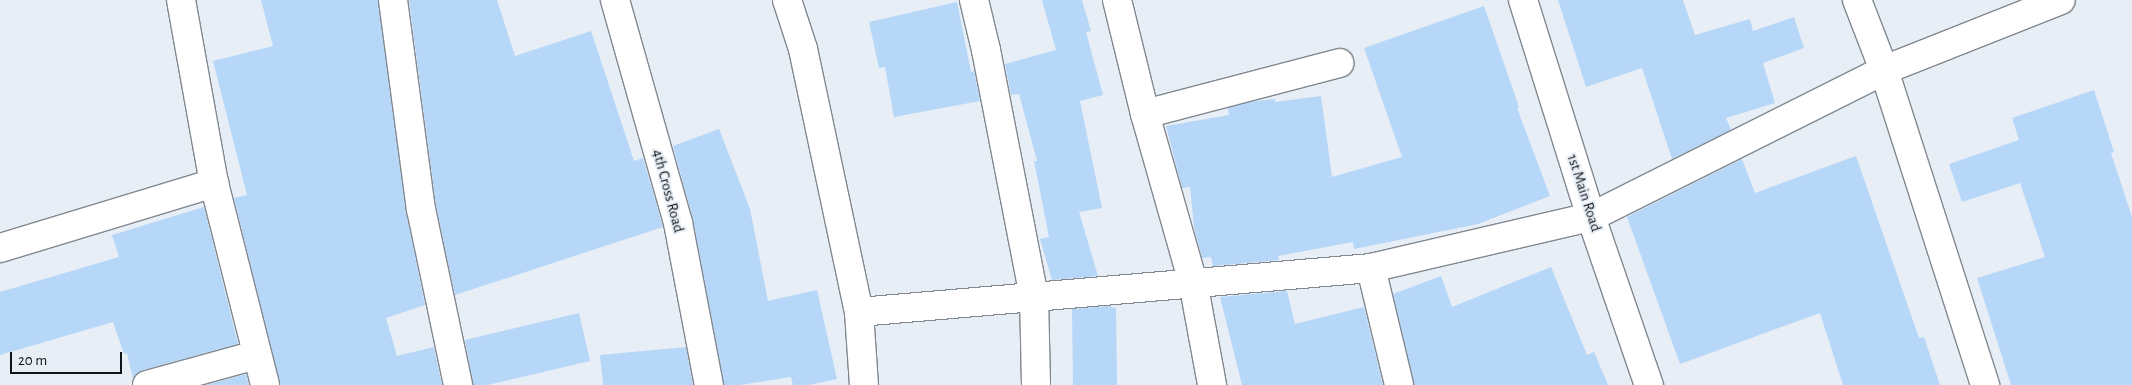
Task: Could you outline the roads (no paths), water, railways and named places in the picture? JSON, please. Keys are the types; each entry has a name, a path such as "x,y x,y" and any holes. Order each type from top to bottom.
{"street":[{"path":"181,0 214,183 265,385"},
{"path":"393,0 421,208 458,385"},
{"name":"4th Cross Road","path":"614,0 678,223 709,385"},
{"path":"787,0 803,49 859,312 864,385"},
{"path":"974,0 986,50 1034,296 1036,385"},
{"path":"1117,0 1145,114 1193,282 1212,385"},
{"name":"1st Main Road","path":"1523,0 1591,217 1649,385"},
{"path":"1857,0 1884,70 1985,385"},
{"path":"859,312 1371,268 1591,217 1884,70 2060,0"},
{"path":"1145,114 1339,63"},
{"path":"0,248 214,183"},
{"path":"1371,268 1399,385"},
{"path":"147,385 256,355"}]}
